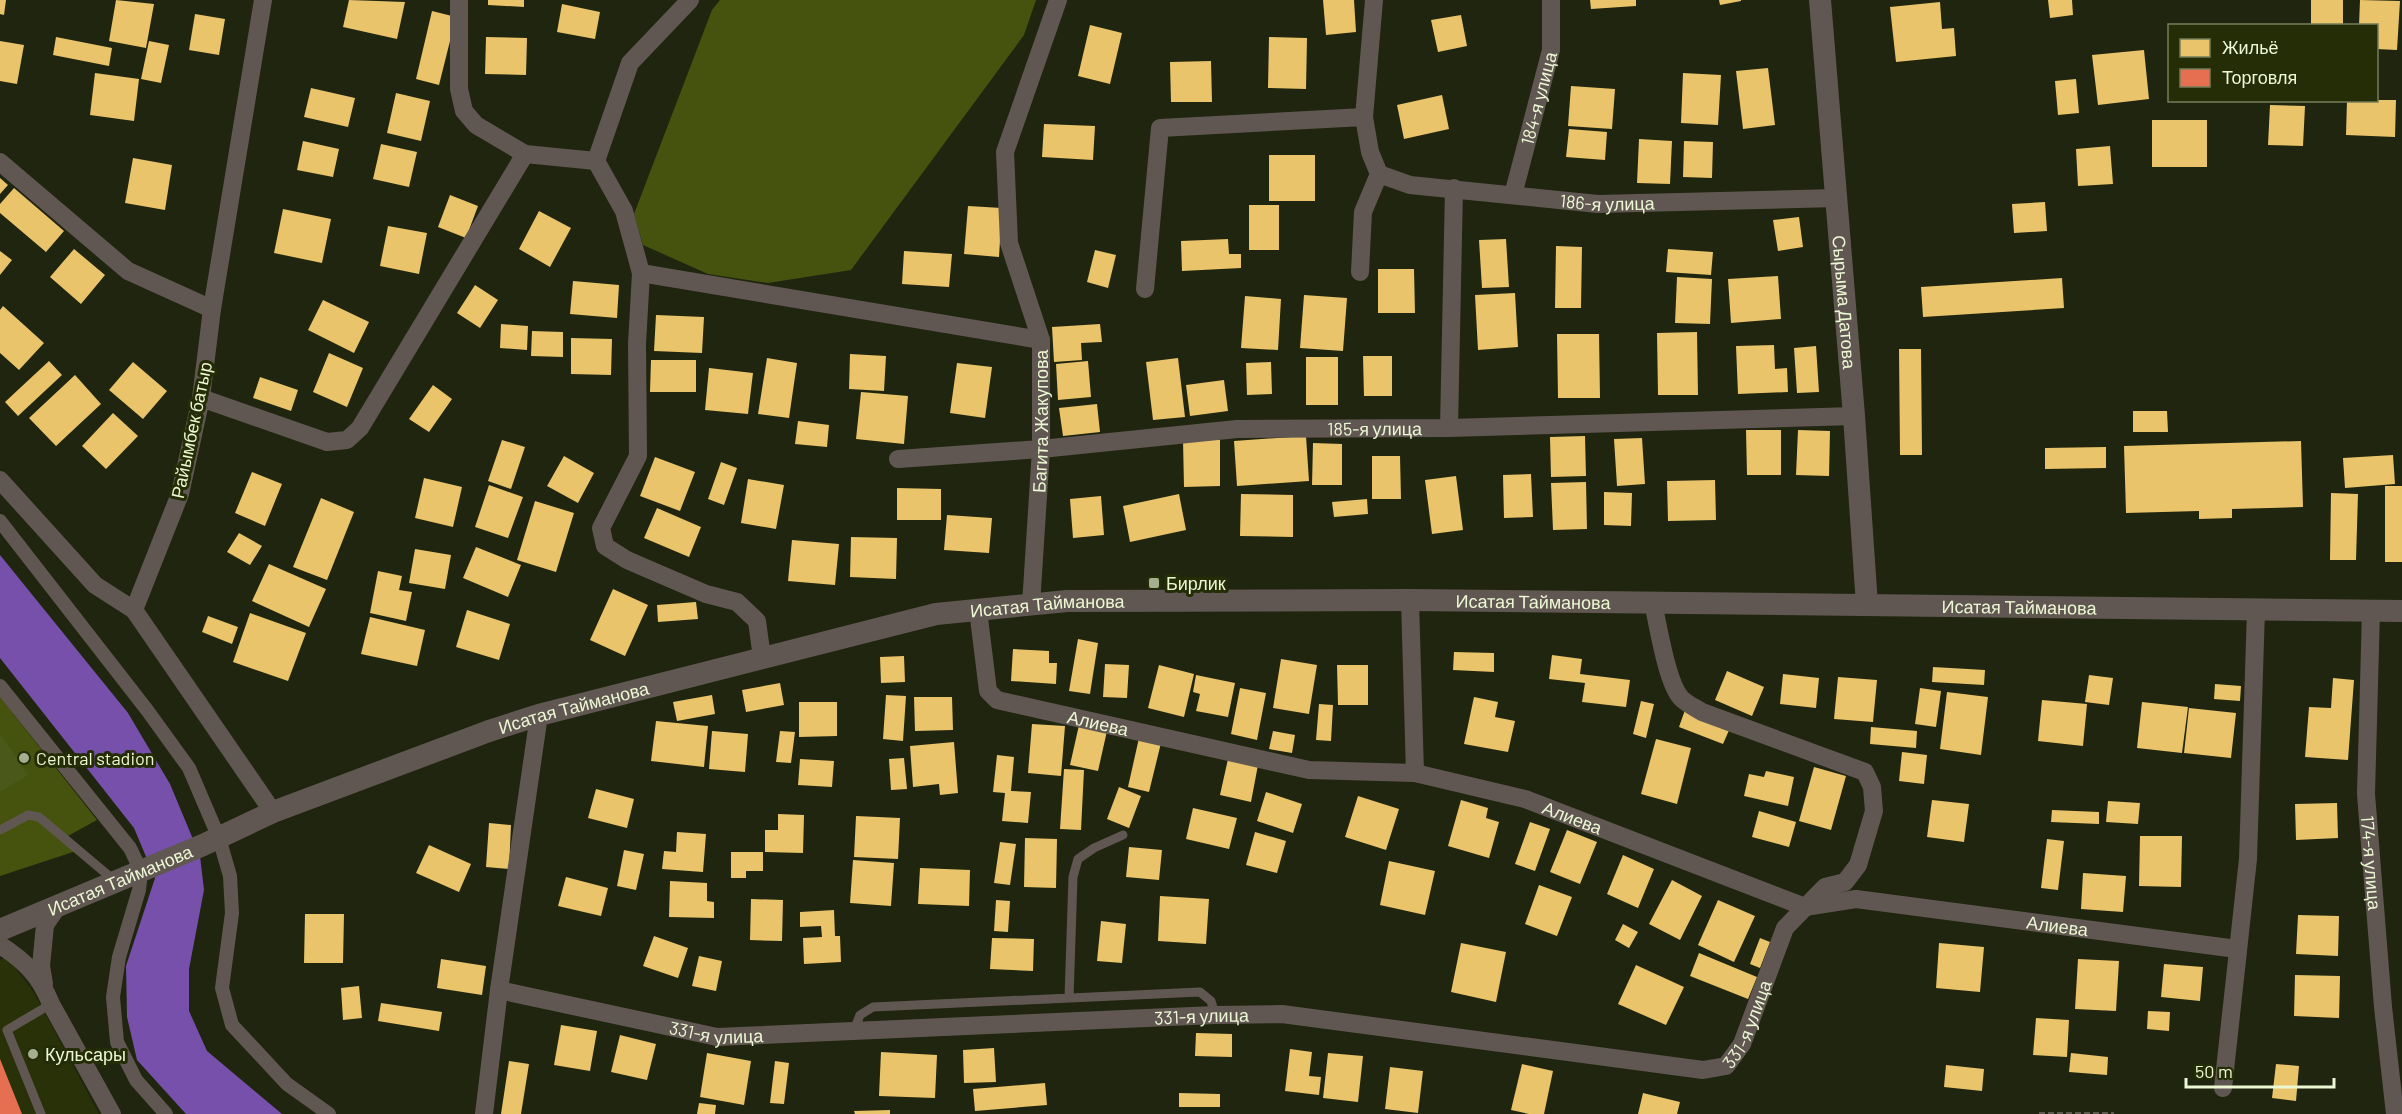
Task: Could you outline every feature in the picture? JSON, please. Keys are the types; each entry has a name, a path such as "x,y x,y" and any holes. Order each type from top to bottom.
{"street":[{"name":"Райымбек батыр","path":"134,610 180,494 201,398 212,309 263,0"},
{"path":"459,0 459,89 464,111 477,125 525,154 596,161"},
{"path":"690,0 630,63 596,161 624,211 641,273 637,344 638,456 601,528 606,546 627,560 706,594 737,602 757,621 762,658"},
{"name":"Багита Жакупова","path":"1031,605 1041,449 1041,340 1009,243 1005,152 1058,0"},
{"path":"1360,272 1363,212 1380,174 1370,152 1365,117 1374,0"},
{"name":"184-я улица","path":"1513,195 1551,50 1551,0"},
{"name":"Сырыма Датова","path":"1820,0 1867,605"},
{"path":"1145,289 1160,128 1365,117"},
{"path":"201,398 327,442 347,440 360,428 525,154"},
{"path":"0,162 128,271 212,309"},
{"name":"186-я улица","path":"1380,174 1410,184 1598,204 1837,198"},
{"path":"1449,428 1454,188"},
{"path":"641,273 1041,340"},
{"name":"185-я улица","path":"898,459 1041,449 1237,429 1449,428 1854,416"},
{"path":"0,480 95,585 134,610 273,812"},
{"path":"0,521 147,710 189,768 211,842 230,876 232,913 222,988 232,1025 287,1084 329,1114"},
{"path":"1410,600 1414,773"},
{"name":"Исатая Тайманова","path":"0,930 211,842 273,812 489,731 539,715 936,614 1079,601 1410,600 2402,611"},
{"name":"331-я улица","path":"499,990 717,1037 1282,1014 1702,1070 1726,1066 1742,1044 1785,928 1825,887 1845,882 1858,865 1874,811 1872,787 1865,772 1702,712 1682,699 1675,688 1668,666 1653,603"},
{"name":"Алиева","path":"978,610 988,691 997,700 1309,770 1414,773 1525,799 1805,907 1856,899 2237,949"},
{"path":"2223,1088 2248,859 2256,610"},
{"name":"174-я улица","path":"2371,611 2366,794 2383,1007 2395,1114"},
{"path":"0,686 130,848 141,871 139,890 119,957 113,997 117,1042 136,1080 166,1114"},
{"path":"484,1114 499,990 539,715"},
{"path":"48,996 41,966 45,925 58,906"},
{"path":"0,945 32,969 112,1114"}],"lane":[{"path":"0,830 28,815 39,817 116,882"},
{"path":"1069,998 1073,877 1078,859 1094,848 1123,835"},
{"path":"854,1030 860,1015 873,1007 1200,992 1211,1001 1215,1015"},
{"path":"41,1114 4,1033 48,996"},
{"path":"1028,1000 1028,1023"}],"path":[{"path":"2039,1114 2114,1114"}],"shaded area":[{"path":"720,0 1036,0 1024,35 851,270 768,283 708,274 643,245 634,214 712,10"},
{"path":"0,555 128,713 170,784 200,856 204,890 189,969 189,1011 207,1051 282,1114 186,1114 137,1060 127,1017 126,966 155,878 134,828 0,658"},
{"name":"Central stadion","path":"0,697 97,820 66,837 76,851 0,876"},
{"path":"0,734 28,775 0,792"},
{"name":"Кульсары","path":"7,957 34,993 99,1114 0,1114 0,960"}],"building: Жильё":[{"path":"0,0 6,0 4,15 0,14"},
{"path":"116,0 154,4 146,48 109,41"},
{"path":"349,0 405,2 397,39 343,27"},
{"path":"488,0 524,0 524,7 488,5"},
{"path":"1323,0 1354,0 1356,32 1326,35"},
{"path":"1590,0 1636,0 1636,6 1591,9"},
{"path":"1719,0 1741,0 1741,1 1720,5"},
{"path":"2048,0 2072,0 2073,15 2050,18"},
{"path":"2311,0 2343,0 2343,24 2311,24"},
{"path":"2360,0 2400,1 2397,50 2378,49 2378,24 2359,24"},
{"path":"1940,2 1942,29 1954,28 1956,56 1896,62 1890,7"},
{"path":"562,4 600,12 595,39 557,32"},
{"path":"432,11 456,17 439,85 416,79"},
{"path":"195,14 225,19 219,55 189,50"},
{"path":"1461,15 1467,46 1438,52 1431,20"},
{"path":"1090,25 1122,33 1110,84 1078,76"},
{"path":"56,37 112,48 109,66 53,55"},
{"path":"486,37 527,38 526,75 485,74"},
{"path":"1269,37 1307,38 1306,89 1268,88"},
{"path":"0,41 24,45 17,84 0,81"},
{"path":"149,41 169,45 161,83 141,79"},
{"path":"2144,50 2149,99 2098,105 2092,55"},
{"path":"1211,61 1212,102 1171,102 1170,62"},
{"path":"1768,68 1775,125 1743,129 1736,71"},
{"path":"95,73 139,79 134,121 90,115"},
{"path":"1683,73 1721,75 1718,125 1681,123"},
{"path":"2076,79 2079,113 2058,115 2055,81"},
{"path":"1571,86 1615,89 1612,129 1568,126"},
{"path":"311,88 355,98 348,127 304,117"},
{"path":"396,93 430,101 421,141 387,133"},
{"path":"1442,95 1449,129 1404,139 1397,105"},
{"path":"2396,100 2395,137 2346,135 2347,102"},
{"path":"2270,105 2305,106 2303,146 2268,145"},
{"path":"2152,120 2207,120 2207,167 2152,167"},
{"path":"1044,124 1095,126 1093,160 1042,157"},
{"path":"1569,129 1607,132 1605,160 1566,157"},
{"path":"1639,139 1672,141 1670,184 1637,183"},
{"path":"303,141 339,149 333,177 297,170"},
{"path":"1684,141 1713,142 1712,178 1683,177"},
{"path":"381,144 417,152 409,187 373,179"},
{"path":"2110,146 2113,184 2078,186 2076,149"},
{"path":"1269,155 1315,155 1315,201 1269,201"},
{"path":"133,158 172,165 165,210 125,203"},
{"path":"0,178 8,185 0,194"},
{"path":"14,188 64,231 46,252 0,213 0,204"},
{"path":"450,195 478,206 466,238 438,227"},
{"path":"2045,202 2047,231 2014,233 2012,204"},
{"path":"1249,205 1279,205 1279,250 1249,250"},
{"path":"968,206 1002,208 999,257 964,254"},
{"path":"283,209 331,219 322,263 274,253"},
{"path":"539,211 571,228 550,267 519,249"},
{"path":"1799,217 1803,247 1778,251 1773,220"},
{"path":"388,226 427,233 419,274 380,266"},
{"path":"1228,239 1229,254 1241,254 1241,268 1182,271 1181,241"},
{"path":"1506,239 1509,287 1482,288 1479,240"},
{"path":"1556,246 1582,247 1581,308 1555,308"},
{"path":"74,249 105,275 81,304 50,277"},
{"path":"1668,249 1713,252 1711,275 1666,272"},
{"path":"1095,250 1116,255 1108,288 1087,282"},
{"path":"0,251 12,260 0,275"},
{"path":"904,251 952,254 949,287 902,284"},
{"path":"1378,269 1414,269 1415,313 1378,313"},
{"path":"1778,276 1781,319 1731,323 1728,279"},
{"path":"1677,277 1712,279 1710,324 1675,323"},
{"path":"2062,278 2064,308 1923,317 1921,287"},
{"path":"573,281 619,285 617,318 570,314"},
{"path":"475,285 498,300 480,328 457,313"},
{"path":"1515,293 1518,347 1478,350 1475,295"},
{"path":"1304,295 1347,298 1343,351 1300,348"},
{"path":"1245,296 1281,299 1278,350 1241,348"},
{"path":"323,300 369,322 354,353 308,330"},
{"path":"3,306 44,343 19,370 0,353 0,310"},
{"path":"656,315 704,317 702,353 654,351"},
{"path":"501,324 528,326 527,350 500,348"},
{"path":"1100,324 1102,342 1081,343 1082,360 1054,362 1052,327"},
{"path":"532,331 563,332 563,357 531,356"},
{"path":"1697,332 1698,395 1658,395 1657,333"},
{"path":"1557,334 1599,334 1600,398 1558,398"},
{"path":"571,338 612,339 611,375 571,374"},
{"path":"1774,345 1775,369 1787,368 1788,392 1738,394 1736,346"},
{"path":"1816,346 1819,392 1797,393 1794,348"},
{"path":"1899,349 1921,349 1922,455 1900,455"},
{"path":"329,353 363,368 347,407 313,392"},
{"path":"850,354 886,356 884,391 849,389"},
{"path":"1363,356 1392,356 1392,396 1364,396"},
{"path":"1306,357 1338,357 1338,405 1306,405"},
{"path":"767,358 797,363 789,418 758,414"},
{"path":"1178,358 1185,417 1153,420 1146,362"},
{"path":"651,360 696,360 696,392 650,392"},
{"path":"49,361 62,375 18,416 5,402"},
{"path":"1088,361 1091,397 1058,400 1056,364"},
{"path":"133,362 167,391 143,419 109,390"},
{"path":"1271,362 1272,394 1247,395 1246,363"},
{"path":"957,363 992,367 985,418 950,413"},
{"path":"709,368 753,373 748,414 705,410"},
{"path":"75,375 101,404 56,446 29,418"},
{"path":"260,377 298,390 291,411 253,398"},
{"path":"1224,380 1228,411 1190,416 1186,385"},
{"path":"433,385 452,399 429,432 409,419"},
{"path":"861,392 908,396 904,444 856,439"},
{"path":"1097,404 1100,432 1063,436 1059,408"},
{"path":"2133,411 2167,411 2168,432 2133,432"},
{"path":"113,413 138,436 106,469 82,446"},
{"path":"798,421 829,425 827,447 795,444"},
{"path":"1746,430 1781,430 1781,475 1747,475"},
{"path":"1798,430 1830,431 1829,476 1796,475"},
{"path":"1306,436 1309,481 1237,486 1234,441"},
{"path":"1585,436 1586,476 1551,477 1550,437"},
{"path":"1642,438 1645,484 1617,486 1614,439"},
{"path":"502,440 525,447 511,489 488,481"},
{"path":"1183,440 1220,440 1220,486 1184,487"},
{"path":"2301,441 2303,507 2232,509 2232,518 2199,519 2199,511 2126,513 2124,446"},
{"path":"1313,443 1342,444 1342,485 1312,485"},
{"path":"2106,447 2106,468 2045,469 2045,448"},
{"path":"2393,455 2395,484 2345,488 2343,458"},
{"path":"564,456 594,473 578,503 547,486"},
{"path":"1372,456 1400,456 1401,499 1372,499"},
{"path":"655,457 695,472 680,511 640,496"},
{"path":"721,462 737,468 724,505 708,499"},
{"path":"252,472 282,484 265,526 235,513"},
{"path":"1531,474 1533,517 1504,518 1503,475"},
{"path":"1456,476 1463,530 1432,534 1425,480"},
{"path":"424,478 462,487 453,527 415,518"},
{"path":"748,479 784,485 776,529 741,523"},
{"path":"1715,480 1716,520 1668,521 1667,481"},
{"path":"1586,482 1587,529 1553,530 1551,483"},
{"path":"489,485 523,497 508,538 475,527"},
{"path":"2385,486 2402,486 2402,562 2385,562"},
{"path":"897,488 941,489 941,520 897,520"},
{"path":"1604,492 1632,493 1631,526 1604,525"},
{"path":"2331,493 2358,494 2356,560 2330,560"},
{"path":"1179,494 1186,530 1130,542 1123,506"},
{"path":"1241,494 1293,495 1293,537 1240,536"},
{"path":"1101,496 1104,535 1073,538 1070,499"},
{"path":"321,498 354,512 327,580 293,567"},
{"path":"1367,499 1368,514 1334,517 1332,502"},
{"path":"535,501 574,513 556,572 517,560"},
{"path":"657,508 701,527 689,557 644,538"},
{"path":"947,515 992,518 989,553 944,550"},
{"path":"239,533 262,546 250,565 227,552"},
{"path":"851,537 897,538 896,579 850,577"},
{"path":"792,540 839,544 835,585 788,581"},
{"path":"476,547 521,565 508,597 463,578"},
{"path":"415,549 451,555 445,589 409,583"},
{"path":"269,564 326,589 309,627 252,601"},
{"path":"378,571 402,576 399,590 412,592 406,621 370,613"},
{"path":"613,589 648,605 625,656 590,640"},
{"path":"696,602 698,619 658,622 657,605"},
{"path":"467,610 510,624 499,660 456,647"},
{"path":"250,613 306,633 288,681 233,662"},
{"path":"208,616 238,627 232,644 202,632"},
{"path":"370,617 425,630 417,666 361,654"},
{"path":"1078,639 1098,643 1090,694 1069,691"},
{"path":"1013,649 1049,651 1049,663 1057,663 1056,684 1011,681"},
{"path":"1454,652 1494,653 1494,672 1453,670"},
{"path":"1552,655 1582,659 1580,674 1630,680 1626,707 1582,702 1585,683 1549,679"},
{"path":"904,656 905,682 881,683 880,657"},
{"path":"1281,659 1317,665 1309,714 1273,708"},
{"path":"1105,664 1129,665 1127,698 1103,697"},
{"path":"1159,665 1194,674 1184,717 1148,708"},
{"path":"1337,665 1368,665 1368,705 1338,705"},
{"path":"1933,667 1985,670 1984,685 1932,682"},
{"path":"1727,671 1764,687 1752,716 1715,700"},
{"path":"1783,674 1819,678 1816,708 1780,704"},
{"path":"1196,675 1235,683 1228,717 1196,711 1200,694 1193,692"},
{"path":"2089,675 2113,678 2109,705 2085,702"},
{"path":"1838,677 1877,680 1873,722 1834,719"},
{"path":"2333,678 2354,680 2348,760 2305,757 2309,707 2331,708"},
{"path":"780,683 784,705 746,712 742,690"},
{"path":"2215,684 2241,686 2240,701 2214,699"},
{"path":"1240,688 1266,693 1257,740 1231,734"},
{"path":"1920,688 1941,691 1936,727 1915,724"},
{"path":"1947,692 1988,697 1981,755 1940,749"},
{"path":"712,695 715,714 677,721 673,702"},
{"path":"886,695 906,696 903,741 883,739"},
{"path":"914,697 952,697 953,730 915,731"},
{"path":"1474,697 1498,702 1495,717 1515,721 1508,752 1464,744"},
{"path":"2042,700 2087,704 2083,746 2038,741"},
{"path":"1641,701 1654,704 1646,738 1633,734"},
{"path":"799,702 837,702 837,736 799,737"},
{"path":"2142,702 2188,707 2182,753 2137,748"},
{"path":"1319,704 1333,705 1331,741 1316,740"},
{"path":"2189,708 2236,713 2231,758 2184,753"},
{"path":"1685,710 1730,728 1723,744 1679,727"},
{"path":"656,721 708,726 704,767 651,761"},
{"path":"1032,724 1065,726 1061,776 1028,773"},
{"path":"1079,725 1107,731 1098,771 1070,765"},
{"path":"1871,727 1917,731 1916,748 1870,744"},
{"path":"712,731 748,734 745,772 709,769"},
{"path":"780,731 795,732 791,763 776,762"},
{"path":"1273,731 1295,735 1292,753 1269,749"},
{"path":"1139,738 1161,743 1149,792 1128,787"},
{"path":"1656,739 1691,748 1677,804 1641,794"},
{"path":"954,742 958,793 940,795 939,784 913,787 910,746"},
{"path":"1902,752 1927,755 1924,784 1899,781"},
{"path":"997,755 1014,757 1011,791 1031,792 1028,823 1002,821 1005,793 993,792"},
{"path":"904,758 907,789 891,790 889,759"},
{"path":"800,759 834,761 832,787 798,785"},
{"path":"1228,759 1258,765 1251,802 1220,795"},
{"path":"1814,767 1846,776 1831,830 1799,821"},
{"path":"1064,769 1084,770 1081,830 1060,829"},
{"path":"1766,771 1794,777 1788,806 1744,796 1749,774 1764,777"},
{"path":"1119,787 1141,796 1129,828 1107,819"},
{"path":"596,789 634,799 627,828 588,818"},
{"path":"1266,792 1302,804 1293,833 1257,821"},
{"path":"1358,796 1399,809 1386,850 1345,837"},
{"path":"1461,800 1488,808 1486,818 1499,822 1489,858 1448,846"},
{"path":"1932,800 1969,804 1964,842 1927,837"},
{"path":"2108,801 2140,803 2138,824 2106,822"},
{"path":"2337,803 2338,838 2296,840 2295,804"},
{"path":"1193,808 1237,818 1229,849 1186,839"},
{"path":"2052,810 2099,812 2099,824 2051,822"},
{"path":"1759,811 1796,822 1789,847 1752,837"},
{"path":"778,814 804,815 803,853 765,852 765,830 778,830"},
{"path":"856,816 900,818 898,859 854,857"},
{"path":"1530,822 1550,829 1535,871 1515,864"},
{"path":"489,823 511,825 509,869 486,867"},
{"path":"1567,830 1597,842 1580,884 1550,872"},
{"path":"677,832 706,834 703,872 662,869 664,851 676,852"},
{"path":"1255,832 1286,841 1277,873 1246,865"},
{"path":"2140,836 2182,836 2181,887 2139,886"},
{"path":"1025,838 1057,839 1056,888 1024,887"},
{"path":"2047,839 2064,841 2058,890 2041,888"},
{"path":"1000,842 1016,844 1010,885 994,883"},
{"path":"429,845 471,864 459,892 416,873"},
{"path":"1129,847 1162,850 1159,880 1126,877"},
{"path":"624,850 644,854 636,890 617,886"},
{"path":"731,852 763,852 763,871 746,871 746,878 731,878"},
{"path":"1623,855 1654,869 1638,908 1607,894"},
{"path":"853,860 894,863 891,906 850,903"},
{"path":"1389,861 1435,871 1425,915 1380,905"},
{"path":"920,868 970,870 969,906 918,904"},
{"path":"2083,873 2126,876 2123,912 2081,909"},
{"path":"566,877 608,888 601,916 558,906"},
{"path":"1672,880 1702,896 1680,940 1649,924"},
{"path":"670,881 707,883 707,901 714,902 714,918 669,917"},
{"path":"1539,885 1572,897 1557,936 1525,924"},
{"path":"1160,896 1209,899 1206,944 1158,941"},
{"path":"751,899 783,900 782,941 750,940"},
{"path":"996,900 1010,901 1008,932 994,931"},
{"path":"1718,900 1755,916 1734,962 1698,945"},
{"path":"834,910 835,936 840,936 841,962 804,964 803,938 822,937 821,926 800,927 800,912"},
{"path":"305,914 344,914 343,963 304,963"},
{"path":"2298,915 2339,916 2338,956 2296,954"},
{"path":"1101,921 1126,924 1122,963 1097,961"},
{"path":"1623,924 1638,932 1629,948 1615,940"},
{"path":"654,936 688,948 678,978 643,966"},
{"path":"992,938 1034,939 1033,971 990,969"},
{"path":"1760,938 1770,942 1760,968 1750,964"},
{"path":"1461,943 1506,952 1496,1002 1451,992"},
{"path":"1939,943 1984,947 1980,992 1936,988"},
{"path":"1699,953 1757,977 1748,999 1690,976"},
{"path":"699,956 722,961 716,991 692,986"},
{"path":"441,959 486,966 482,995 437,988"},
{"path":"2078,959 2119,961 2116,1011 2075,1009"},
{"path":"2164,964 2203,967 2200,1001 2161,997"},
{"path":"1636,965 1684,987 1666,1025 1618,1004"},
{"path":"2295,975 2340,976 2339,1018 2294,1016"},
{"path":"359,986 362,1018 343,1020 341,988"},
{"path":"381,1003 442,1012 439,1031 378,1021"},
{"path":"2148,1011 2170,1012 2169,1031 2147,1029"},
{"path":"2036,1018 2069,1020 2067,1057 2033,1055"},
{"path":"561,1025 597,1031 590,1071 554,1065"},
{"path":"1196,1033 1232,1034 1232,1057 1195,1056"},
{"path":"620,1035 656,1044 647,1080 611,1072"},
{"path":"994,1048 996,1082 964,1083 963,1050"},
{"path":"1290,1049 1312,1052 1309,1076 1321,1077 1319,1095 1285,1091"},
{"path":"881,1052 937,1055 935,1098 879,1096"},
{"path":"707,1053 751,1061 744,1105 700,1097"},
{"path":"1328,1053 1363,1056 1358,1102 1323,1098"},
{"path":"2071,1053 2108,1057 2107,1075 2069,1072"},
{"path":"509,1061 529,1064 521,1114 501,1114"},
{"path":"775,1061 789,1063 784,1104 770,1103"},
{"path":"1522,1064 1553,1071 1544,1114 1529,1114 1511,1110"},
{"path":"2276,1064 2299,1066 2296,1101 2272,1098"},
{"path":"1946,1065 1984,1069 1982,1091 1944,1087"},
{"path":"1390,1067 1423,1071 1418,1113 1385,1109"},
{"path":"1045,1083 1047,1105 975,1111 973,1089"},
{"path":"1179,1093 1220,1094 1220,1107 1179,1107"},
{"path":"1643,1093 1680,1102 1677,1114 1638,1114"},
{"path":"699,1103 716,1105 715,1114 697,1114"},
{"path":"890,1110 890,1114 855,1114 854,1111"}],"building: Торговля":[{"path":"0,1059 22,1114 0,1114"}],"place":[{"name":"Бирлик","path":"1154,583"},
{"name":"Central stadion","path":"24,758"},
{"name":"Кульсары","path":"33,1054"}]}
